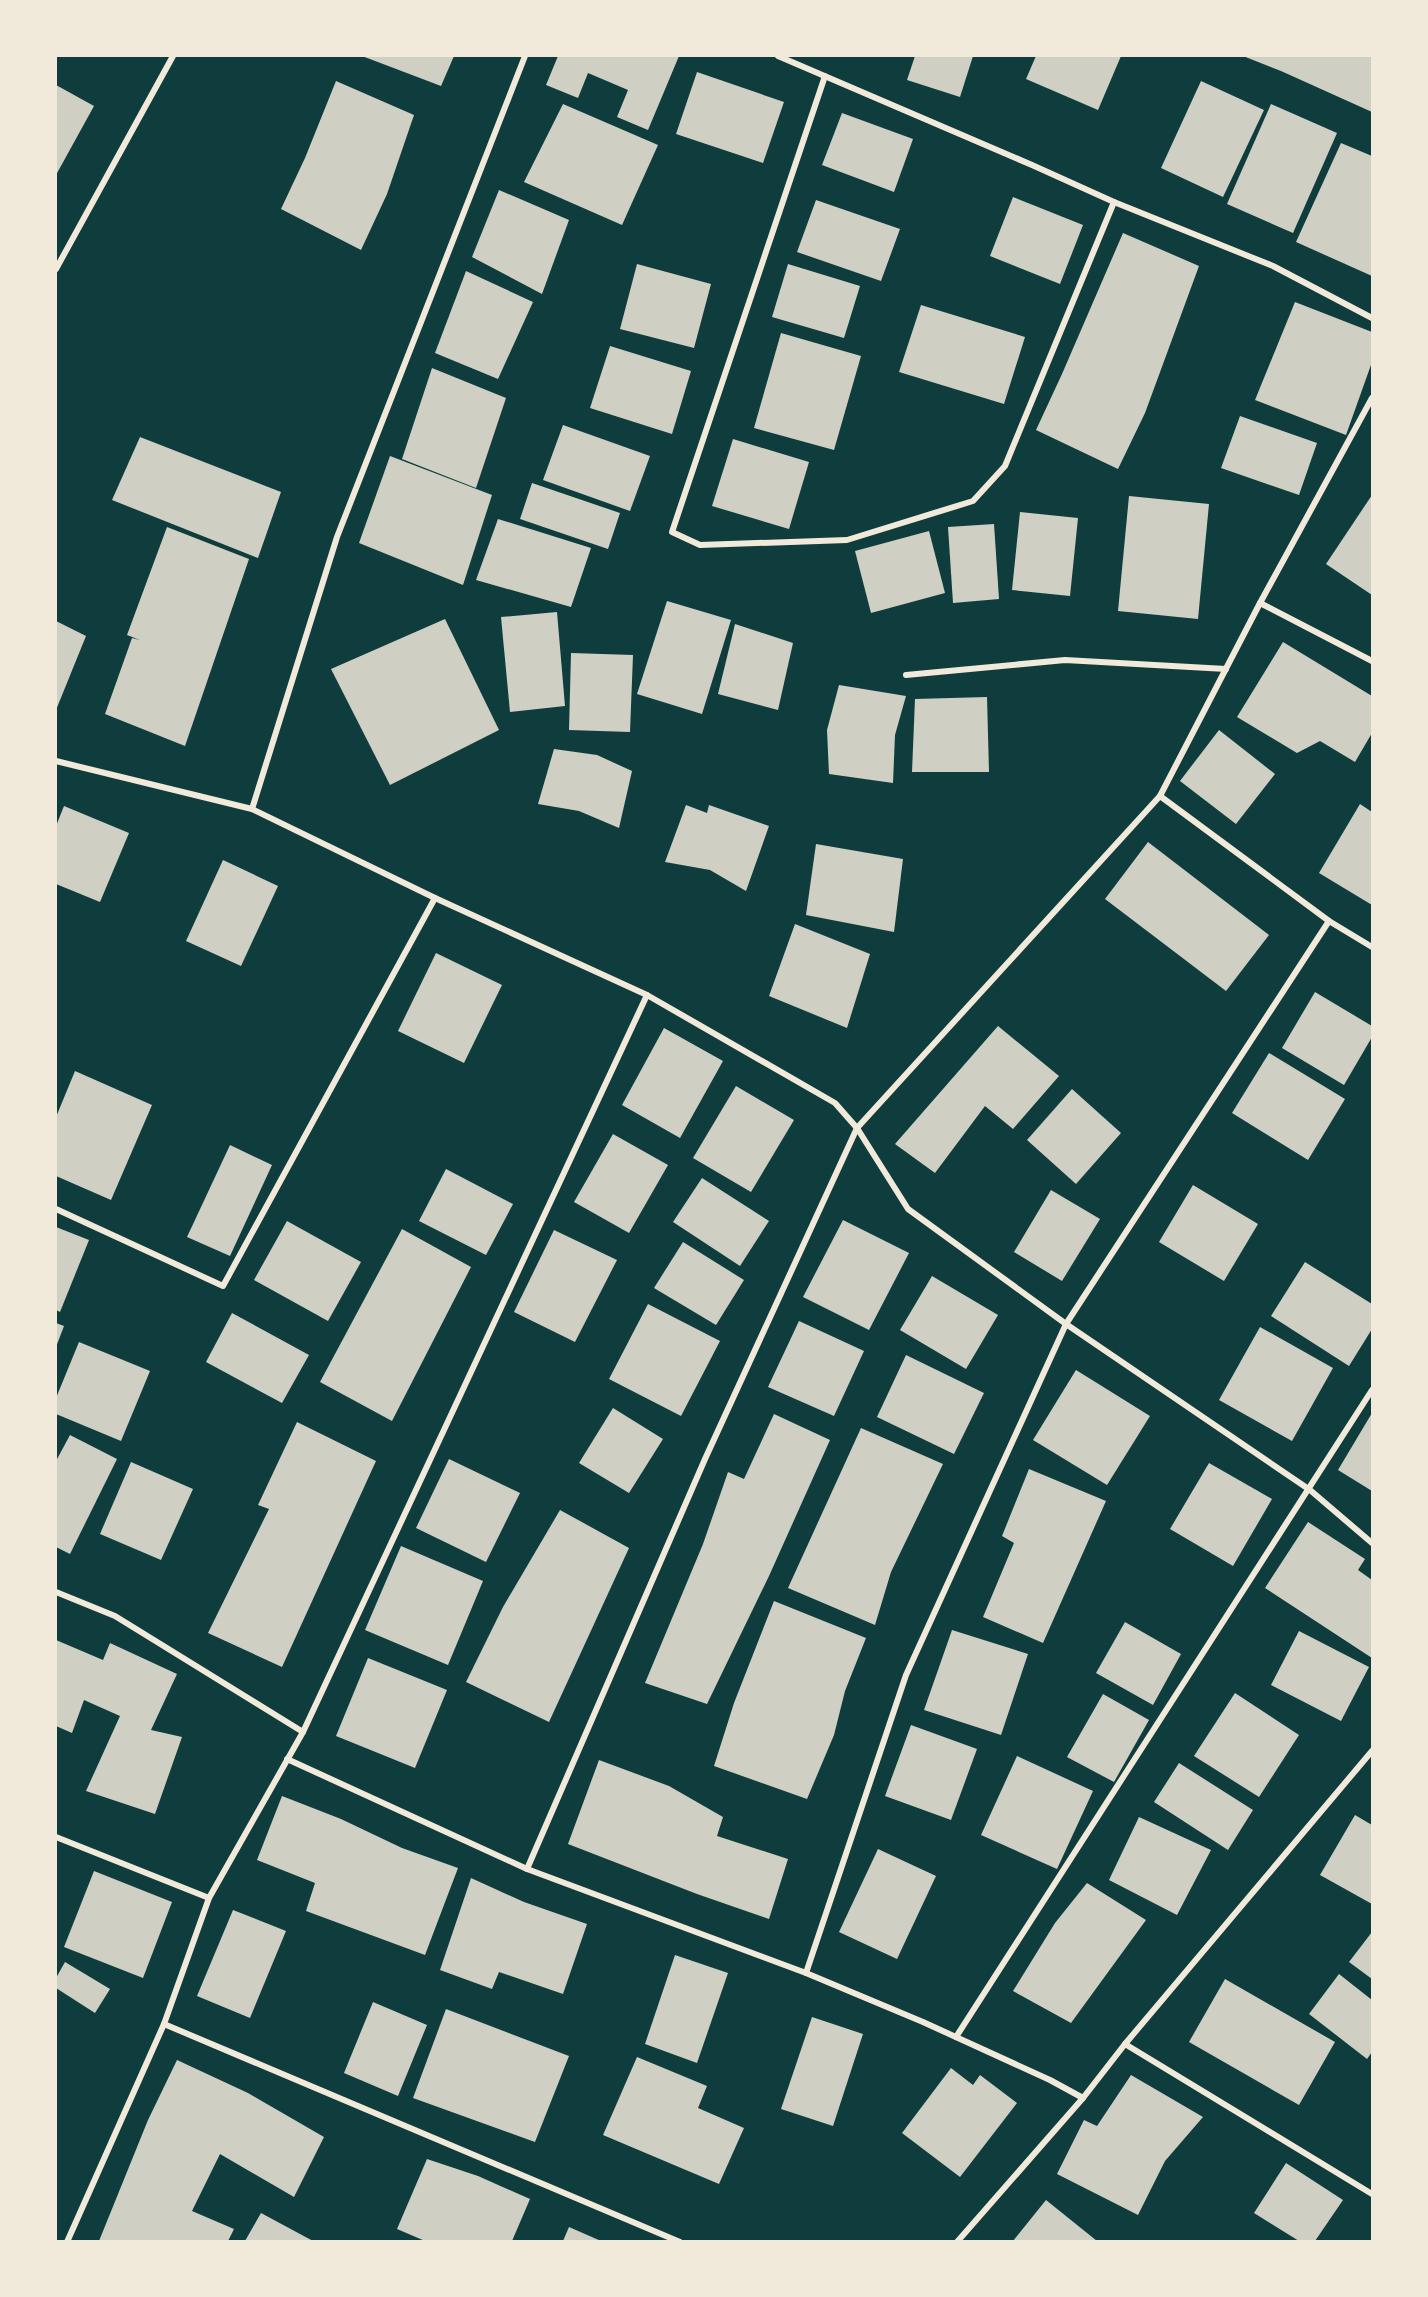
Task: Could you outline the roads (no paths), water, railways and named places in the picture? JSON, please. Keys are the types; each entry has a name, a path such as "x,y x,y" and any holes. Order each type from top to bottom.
{"street":[{"path":"56,269 173,56"},
{"path":"252,809 337,537 525,56"},
{"path":"778,56 1114,202 1273,266 1372,318"},
{"path":"825,76 672,532 681,537 700,545 847,540 973,501 1005,466 1114,202"},
{"path":"527,1869 705,1459 857,1128 1160,796 1260,603 1372,398"},
{"path":"1260,603 1372,661"},
{"path":"906,675 1065,660 1226,669"},
{"path":"56,761 252,809 435,898 647,995 835,1103 857,1128 909,1209 1066,1324 1310,1490 1372,1543"},
{"path":"1160,796 1329,921 1372,947"},
{"path":"56,1209 224,1286 435,898"},
{"path":"806,1973 906,1675 1066,1324 1329,921"},
{"path":"66,2241 164,2024 209,1898 303,1732 647,995"},
{"path":"956,2037 1310,1490 1372,1390"},
{"path":"56,1592 115,1616 303,1732"},
{"path":"957,2241 1083,2098 1125,2044 1372,1751"},
{"path":"287,1759 527,1869 806,1973 956,2037 1050,2080 1083,2098"},
{"path":"56,1837 209,1898"},
{"path":"164,2024 680,2241"},
{"path":"1125,2044 1372,2194"}]}
